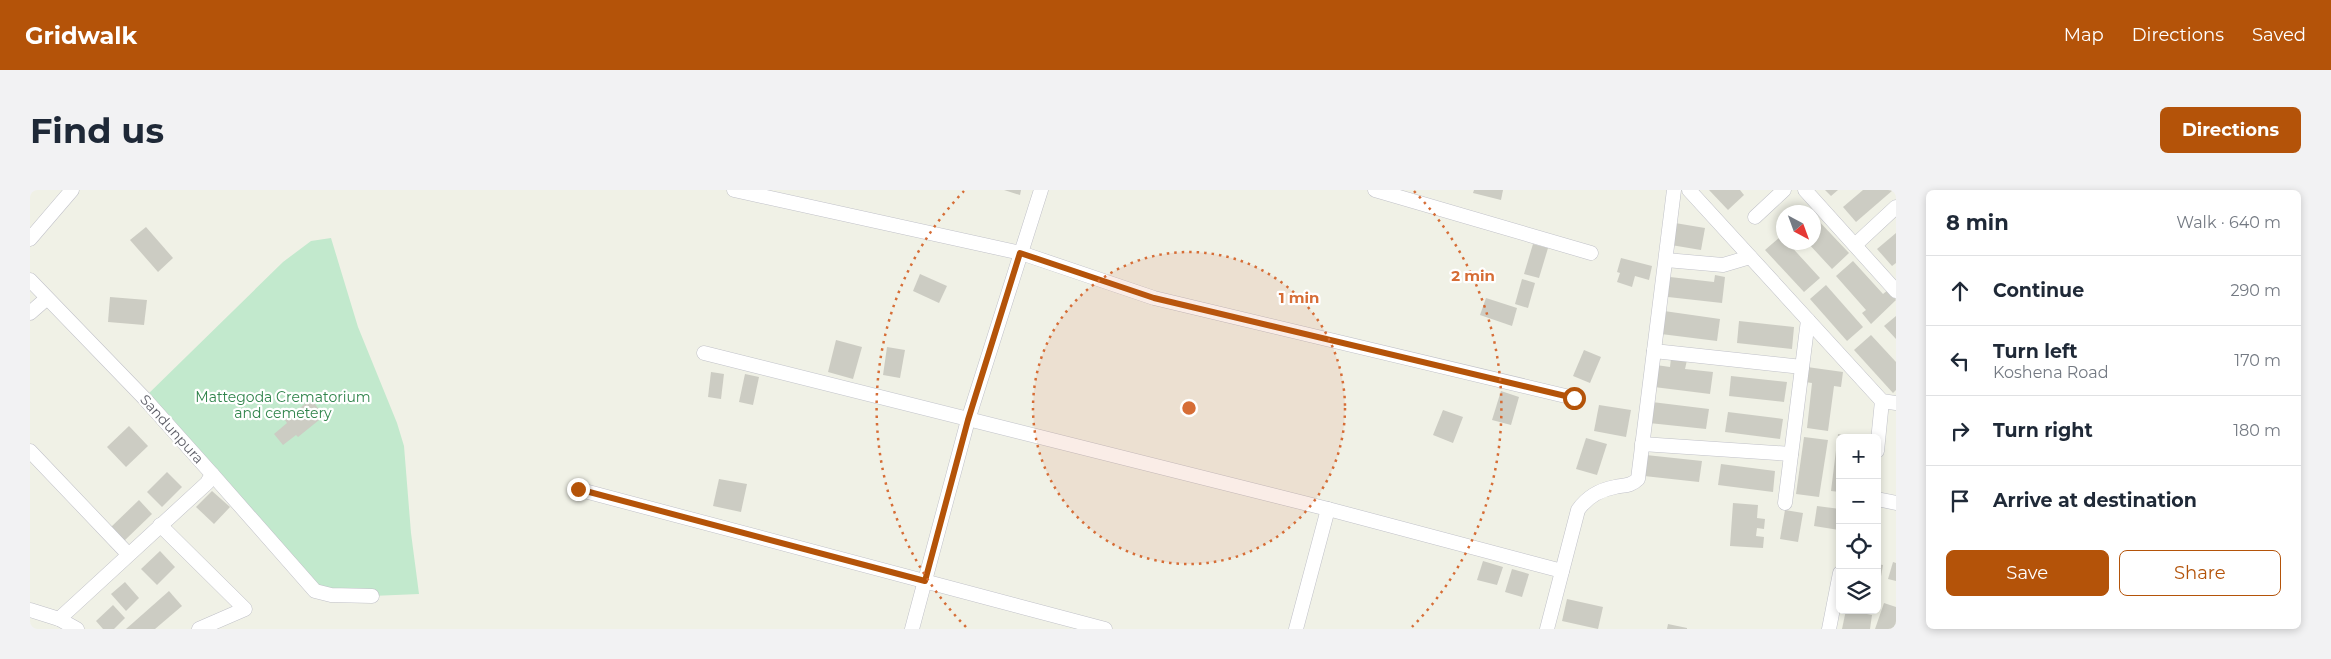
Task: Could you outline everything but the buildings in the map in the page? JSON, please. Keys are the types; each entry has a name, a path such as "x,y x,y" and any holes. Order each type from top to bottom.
{"street":[{"path":"30,239 72,190"},
{"path":"734,190 1020,253 1154,298 1574,398"},
{"path":"912,629 968,420 1040,190"},
{"path":"1375,190 1591,253"},
{"path":"1547,629 1578,510 1587,497 1614,487 1632,485 1638,479 1674,190"},
{"path":"1689,190 1808,320 1889,402 1881,435"},
{"path":"1756,217 1784,190"},
{"path":"1805,190 1896,291"},
{"path":"1855,245 1896,208"},
{"path":"1666,260 1723,266 1750,257"},
{"name":"Sandunpura","path":"30,280 144,398 212,474 207,483 128,554 60,619"},
{"path":"30,313 46,298"},
{"path":"1785,503 1808,320"},
{"path":"1654,351 1802,367"},
{"path":"704,353 1328,509 1562,571"},
{"path":"1642,444 1791,454"},
{"path":"30,451 128,554"},
{"path":"212,474 315,591 331,595 372,596"},
{"path":"578,489 1105,629"},
{"path":"1881,499 1896,503"},
{"path":"1296,629 1328,509"},
{"path":"160,525 245,609 199,629"},
{"path":"1829,629 1836,594"},
{"path":"32,611 60,619 77,629"}],"green space":[{"name":"Mattegoda Crematorium and cemetery","path":"331,238 358,327 397,423 404,446 411,533 419,594 372,596 315,591 144,398 283,262 311,241"}],"route":[{"path":"578,489 925,581 968,420 1020,253 1154,298 1574,398"}]}
